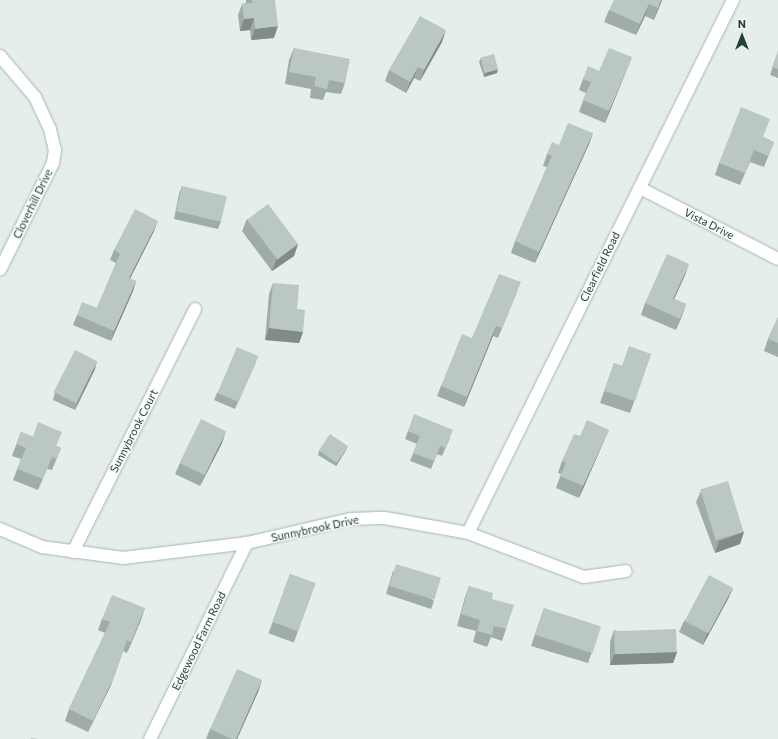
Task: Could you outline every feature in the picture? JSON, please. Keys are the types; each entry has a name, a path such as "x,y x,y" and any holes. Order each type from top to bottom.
{"street":[{"name":"Clearfield Road","path":"468,534 733,0"},
{"name":"Cloverhill Drive","path":"0,56 36,97 50,129 55,150 53,163 0,270"},
{"name":"Vista Drive","path":"640,188 778,260"},
{"name":"Sunnybrook Court","path":"73,552 195,309"},
{"name":"Sunnybrook Drive","path":"0,529 42,547 123,558 247,543 358,519 416,521 468,534 584,577 626,572"},
{"name":"Edgewood Farm Road","path":"150,739 247,543"}],"building":[{"path":"252,0 275,0 278,26 255,29 254,18 244,19 242,4 252,3"},
{"path":"614,0 661,0 658,8 649,4 640,24 609,10"},
{"path":"420,16 446,30 424,70 418,67 410,82 389,70"},
{"path":"294,48 350,59 345,83 329,80 327,89 314,86 316,77 289,72"},
{"path":"609,48 632,57 609,111 583,100 591,82 583,79 588,66 599,71"},
{"path":"778,51 778,69 772,67"},
{"path":"494,54 498,69 485,73 480,58"},
{"path":"741,107 770,119 763,137 774,142 768,156 754,150 745,173 719,163"},
{"path":"568,123 593,133 539,252 515,241 552,156 547,154 552,142 559,145"},
{"path":"182,186 227,196 221,222 176,211"},
{"path":"268,204 298,244 277,260 247,220"},
{"path":"135,209 158,221 129,278 136,281 114,331 77,315 82,302 97,308 120,254 114,250"},
{"path":"667,254 689,264 673,299 686,304 680,319 645,303"},
{"path":"499,274 521,282 502,328 496,326 467,397 441,386 462,334 472,338"},
{"path":"273,283 299,285 297,309 305,310 303,332 269,328"},
{"path":"778,317 778,343 768,339"},
{"path":"629,346 651,354 635,401 604,391 614,363 622,366"},
{"path":"237,347 258,356 239,402 217,393"},
{"path":"75,350 97,361 76,403 54,392"},
{"path":"414,414 453,430 445,448 440,446 434,461 413,453 420,436 408,431"},
{"path":"201,419 226,431 205,475 180,463"},
{"path":"587,420 609,430 583,486 560,476 566,463 562,461 574,434 580,436"},
{"path":"38,422 62,432 56,446 61,448 56,459 52,457 43,479 17,469 26,448 17,444 21,432 33,437"},
{"path":"330,434 348,446 337,463 319,451"},
{"path":"728,481 743,532 716,540 700,489"},
{"path":"396,564 441,578 434,600 389,586"},
{"path":"290,574 315,583 298,631 273,622"},
{"path":"709,575 733,588 708,634 685,621"},
{"path":"469,586 493,593 492,599 514,605 506,629 494,626 492,635 477,631 480,620 461,614"},
{"path":"112,595 145,608 131,642 127,640 115,675 93,721 69,709 110,622 102,619"},
{"path":"544,608 601,627 592,653 535,635"},
{"path":"676,629 677,652 615,654 614,631"},
{"path":"237,669 262,680 236,739 232,739 210,729"}]}
